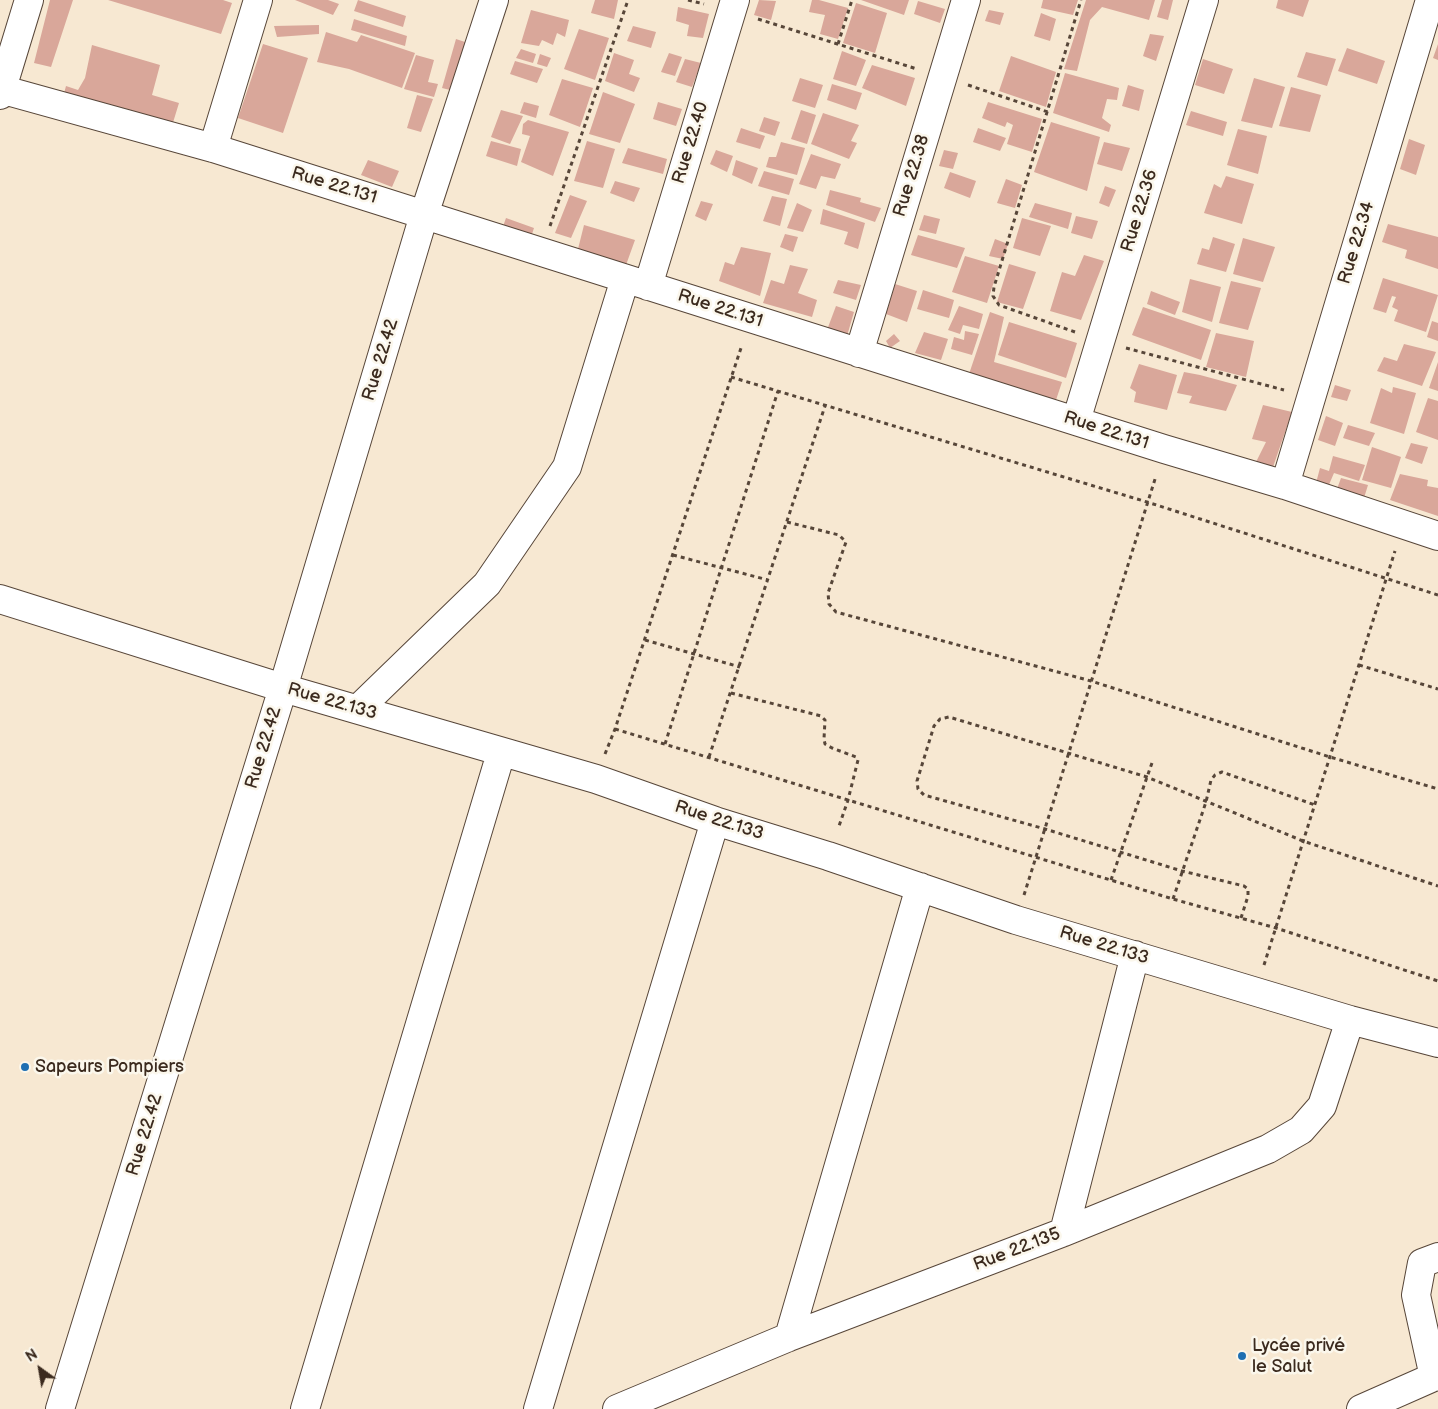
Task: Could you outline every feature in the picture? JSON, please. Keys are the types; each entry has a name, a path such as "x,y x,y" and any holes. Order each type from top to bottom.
{"street":[{"path":"1,91 29,0"},
{"path":"213,148 258,0"},
{"name":"Rue 22.42","path":"60,1409 283,688 424,215 494,0"},
{"name":"Rue 22.38","path":"859,353 966,0"},
{"name":"Rue 22.36","path":"1076,421 1204,0"},
{"name":"Rue 22.34","path":"1285,485 1430,0"},
{"name":"Rue 22.40","path":"358,710 487,584 567,467 637,282 733,5"},
{"name":"Rue 22.131","path":"1,91 213,148 1164,449 1285,485 1438,536"},
{"name":"Rue 22.133","path":"0,599 283,688 501,753 596,779 715,821 828,856 1016,920 1350,1020 1438,1043"},
{"path":"305,1409 501,753"},
{"path":"538,1409 715,821"},
{"path":"789,1337 920,888"},
{"path":"1064,1232 1134,955"},
{"name":"Rue 22.135","path":"617,1409 789,1337 1064,1232 1268,1149 1301,1130 1322,1106 1350,1020"},
{"path":"1361,1409 1436,1376 1416,1295 1422,1263 1438,1257"}],"path":[{"path":"541,252 628,0"},
{"path":"688,0 733,5 838,44 1048,112"},
{"path":"838,44 852,0"},
{"path":"1081,0 994,287 994,296 998,305 1100,341 1312,397"},
{"path":"596,779 615,729 751,318"},
{"path":"731,378 1147,502 1438,595"},
{"path":"665,744 778,391"},
{"path":"709,757 825,406"},
{"path":"1016,920 1070,754 1164,449"},
{"path":"787,522 839,535 846,542 828,593 829,604 836,612 1091,681 1330,757 1438,789"},
{"path":"1256,992 1404,525"},
{"path":"673,554 768,580"},
{"path":"644,640 740,667"},
{"path":"1359,665 1438,689"},
{"path":"731,693 821,716 825,720 825,744 856,757 858,760 848,800 828,856"},
{"path":"1241,918 1248,896 1248,889 1244,886 1182,871 1045,829 924,795 918,789 917,781 934,726 940,719 949,717 1147,776 1303,842 1438,886"},
{"path":"615,729 1173,899 1276,928 1438,982"},
{"path":"1111,880 1153,760"},
{"path":"1173,899 1206,802 1211,780 1215,774 1222,772 1315,805"}],"building":[{"path":"50,0 73,0 51,67 34,63"},
{"path":"108,0 223,0 232,3 221,34"},
{"path":"295,0 328,0 339,4 333,15"},
{"path":"358,0 406,16 403,27 354,11"},
{"path":"595,0 618,0 614,19 591,13"},
{"path":"759,0 776,1 771,20 754,15"},
{"path":"812,0 819,0 848,8 838,39 820,34 825,15 809,12"},
{"path":"861,0 909,0 904,15"},
{"path":"1043,0 1078,0 1073,15 1041,8"},
{"path":"1086,0 1155,0 1149,20 1102,7 1090,20 1077,71 1064,69"},
{"path":"1162,0 1173,0 1168,20 1157,17"},
{"path":"1278,0 1309,0 1303,17 1276,8"},
{"path":"918,1 945,9 940,23 914,14"},
{"path":"856,3 887,13 875,53 843,43"},
{"path":"678,7 709,14 703,38 687,36 689,25 676,21"},
{"path":"531,10 569,20 565,37 557,33 553,45 542,40 539,46 521,43"},
{"path":"989,10 1004,13 1000,25 985,21"},
{"path":"1041,13 1056,19 1050,41 1034,36"},
{"path":"354,19 407,36 405,46 351,30"},
{"path":"319,25 319,34 277,37 274,26"},
{"path":"633,26 656,32 651,48 627,41"},
{"path":"579,29 609,38 595,80 564,69"},
{"path":"326,32 357,42 361,35 415,53 402,88 349,69 317,62"},
{"path":"1150,34 1164,36 1156,61 1143,56"},
{"path":"456,39 468,43 454,91 442,88"},
{"path":"263,44 308,58 283,133 238,118"},
{"path":"1438,44 1438,60 1433,58"},
{"path":"92,45 160,65 152,95 179,103 171,129 63,97 66,86 78,90 85,78"},
{"path":"1347,48 1385,61 1377,84 1338,71"},
{"path":"521,49 536,54 533,63 516,58"},
{"path":"842,51 866,60 856,86 833,79"},
{"path":"1306,52 1336,59 1327,86 1297,77"},
{"path":"614,53 634,60 629,74 640,78 634,92 605,81"},
{"path":"669,53 682,57 675,76 661,72"},
{"path":"540,54 551,58 547,67 537,64"},
{"path":"416,55 434,60 428,82 438,84 434,97 404,89"},
{"path":"1011,56 1056,72 1046,107 999,91"},
{"path":"685,59 701,63 692,87 676,82"},
{"path":"1203,59 1233,69 1224,94 1195,85"},
{"path":"515,61 543,69 537,83 510,74"},
{"path":"872,65 915,78 906,106 862,88"},
{"path":"1065,73 1119,88 1117,100 1107,99 1102,118 1111,125 1109,132 1053,113"},
{"path":"800,78 823,85 815,108 792,101"},
{"path":"1254,78 1285,87 1272,128 1241,121"},
{"path":"562,79 593,88 580,127 549,115"},
{"path":"832,84 862,93 856,110 827,100"},
{"path":"1128,85 1144,90 1139,111 1122,106"},
{"path":"1291,87 1321,95 1310,132 1279,126"},
{"path":"603,92 635,104 620,143 589,134"},
{"path":"417,95 433,99 421,132 407,128"},
{"path":"524,102 539,106 536,118 520,113"},
{"path":"658,102 682,109 676,126 653,119"},
{"path":"988,102 1042,119 1032,152 1007,144 1013,125 1007,122 1005,127 982,118"},
{"path":"501,110 523,116 510,144 491,137"},
{"path":"801,110 816,115 807,144 791,139"},
{"path":"1191,111 1227,122 1223,136 1186,125"},
{"path":"823,113 859,125 851,141 857,143 849,159 811,144"},
{"path":"764,117 780,122 775,136 759,131"},
{"path":"528,120 569,132 553,176 521,162 530,136 522,134 523,124"},
{"path":"1051,122 1100,137 1087,191 1034,172"},
{"path":"741,128 765,136 760,149 736,142"},
{"path":"978,128 1006,138 1000,151 973,142"},
{"path":"1238,129 1267,136 1258,174 1227,165"},
{"path":"1409,139 1425,145 1416,175 1400,169"},
{"path":"491,141 521,149 517,166 486,156"},
{"path":"587,141 615,149 603,188 574,181"},
{"path":"781,142 805,148 797,175 766,167 769,157 776,157"},
{"path":"1104,142 1130,148 1122,171 1097,164"},
{"path":"628,148 667,159 663,174 622,163"},
{"path":"716,150 733,156 727,172 710,164"},
{"path":"944,150 958,153 953,169 939,166"},
{"path":"811,154 841,164 835,179 821,176 816,189 799,184"},
{"path":"368,160 399,171 392,187 361,175"},
{"path":"736,160 758,168 752,184 732,175"},
{"path":"764,171 794,179 789,195 758,186"},
{"path":"950,172 976,181 970,198 944,188"},
{"path":"1226,176 1254,184 1242,224 1204,213 1214,184 1221,188"},
{"path":"1006,179 1022,185 1015,208 997,203"},
{"path":"615,181 640,188 634,202 610,193"},
{"path":"1105,186 1116,190 1109,207 1099,203"},
{"path":"830,190 861,198 860,202 881,208 875,222 826,205"},
{"path":"570,195 587,201 571,238 555,233"},
{"path":"772,196 787,199 780,226 763,221"},
{"path":"701,201 713,204 706,221 695,216"},
{"path":"797,203 812,210 803,232 787,228"},
{"path":"1035,203 1072,213 1068,229 1029,217"},
{"path":"823,209 865,223 858,249 844,244 848,232 820,224"},
{"path":"924,215 940,219 936,234 919,230"},
{"path":"1076,216 1098,221 1092,239 1071,233"},
{"path":"506,218 534,228 529,243 500,235"},
{"path":"1022,218 1051,226 1040,256 1013,248"},
{"path":"1388,224 1438,237 1438,269 1405,258 1407,250 1382,242"},
{"path":"584,225 635,240 626,265 578,249"},
{"path":"785,234 798,237 793,252 780,247"},
{"path":"918,235 965,248 957,268 911,255"},
{"path":"1213,237 1235,244 1226,272 1197,264 1202,248 1209,250"},
{"path":"1243,238 1275,247 1263,282 1233,274"},
{"path":"995,239 1008,244 1003,259 989,256"},
{"path":"741,247 771,253 760,296 719,281 725,262 734,265"},
{"path":"1084,255 1104,261 1081,320 1050,311 1062,272 1075,276"},
{"path":"965,256 999,266 987,303 952,292"},
{"path":"1009,264 1036,272 1023,309 997,302"},
{"path":"790,265 808,269 798,293 817,300 812,317 763,303 771,280 784,284"},
{"path":"1383,278 1438,295 1426,332 1394,321 1398,310 1392,307 1396,297 1392,296 1386,313 1373,309"},
{"path":"1190,279 1221,287 1212,322 1182,312"},
{"path":"838,280 861,285 856,300 833,293"},
{"path":"1231,281 1261,288 1248,330 1219,323"},
{"path":"895,284 917,291 907,322 886,314"},
{"path":"923,290 954,300 949,318 917,309"},
{"path":"1151,291 1180,302 1175,315 1147,304"},
{"path":"836,306 854,312 847,336 827,330"},
{"path":"959,306 983,314 979,329 963,325 960,334 948,330"},
{"path":"1143,307 1211,330 1201,360 1132,335"},
{"path":"990,312 1004,317 994,362 1062,382 1055,403 969,374"},
{"path":"1432,321 1438,323 1438,341 1427,337"},
{"path":"1009,322 1077,343 1066,378 998,355"},
{"path":"965,331 979,334 972,355 951,349 954,337 964,340"},
{"path":"924,332 948,339 941,360 915,353"},
{"path":"1216,333 1254,341 1246,377 1206,367"},
{"path":"894,334 900,341 890,348 886,341"},
{"path":"1404,344 1436,352 1422,386 1377,371 1384,357 1397,361"},
{"path":"1438,362 1438,391 1429,388"},
{"path":"1139,364 1177,375 1167,410 1134,402 1136,392 1130,388"},
{"path":"1184,372 1237,385 1226,411 1189,403 1192,396 1177,393"},
{"path":"1335,385 1351,390 1347,401 1331,397"},
{"path":"1393,387 1416,393 1404,434 1370,423 1381,388 1392,393"},
{"path":"1428,398 1438,401 1438,440 1416,432"},
{"path":"1263,405 1292,412 1273,467 1256,462 1266,442 1252,439"},
{"path":"1326,416 1343,423 1335,446 1318,440"},
{"path":"1348,425 1375,433 1369,446 1343,438"},
{"path":"1411,443 1428,447 1422,464 1405,458"},
{"path":"1372,447 1401,457 1391,488 1362,480"},
{"path":"1333,456 1365,465 1359,481 1334,473 1328,487 1316,483 1320,468 1329,471"},
{"path":"1400,474 1428,480 1427,486 1438,488 1438,516 1390,500"},
{"path":"1341,478 1368,485 1364,498 1337,489"}],"place":[{"name":"Sapeurs Pompiers","path":"25,1067"},
{"name":"Lycée privé le Salut","path":"1242,1356"}]}
